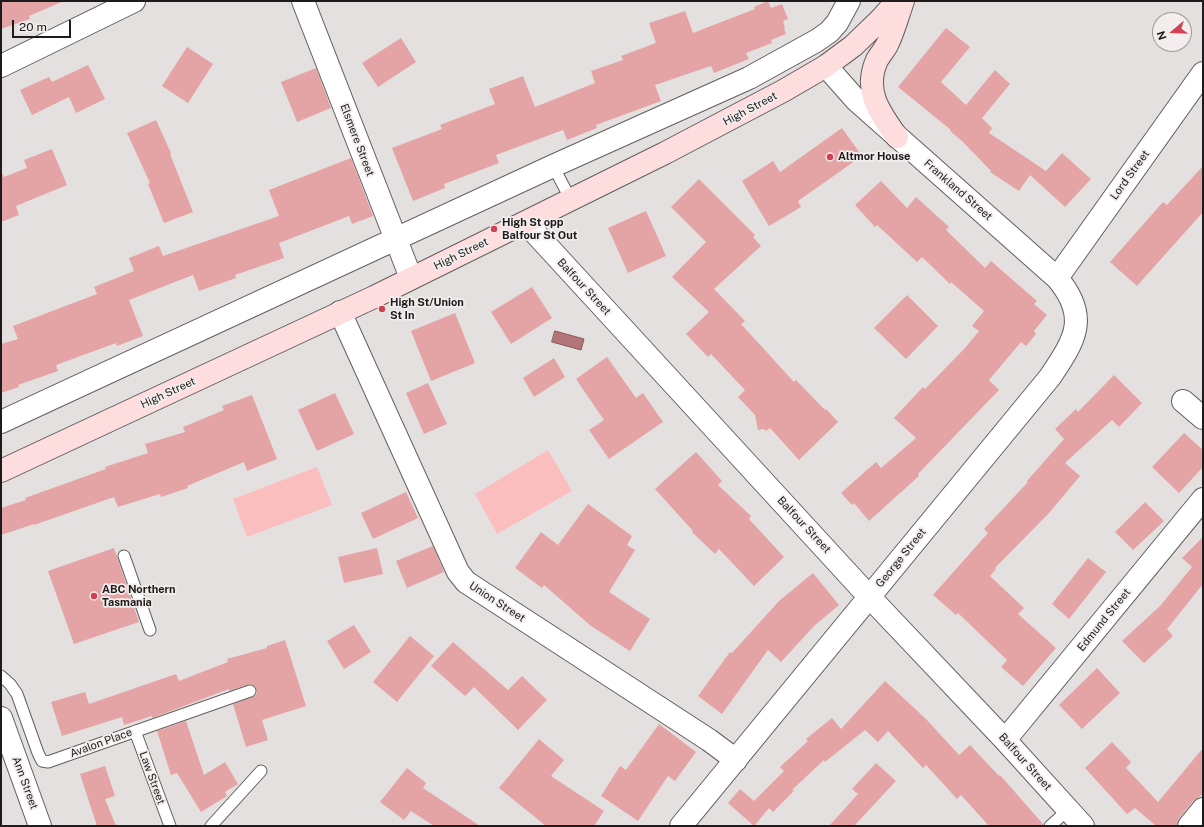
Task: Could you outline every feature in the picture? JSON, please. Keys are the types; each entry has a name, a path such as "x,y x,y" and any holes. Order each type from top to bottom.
{"main road":[{"name":"High Street","path":"1,471 340,312 665,154 783,91 826,66 853,46 897,1"},
{"path":"897,136 878,108 872,91 872,80 878,60 888,44 903,1"}],"street":[{"path":"1,66 134,1"},
{"name":"Elsmere Street","path":"303,1 411,278"},
{"path":"1,422 553,166 756,75 816,41 828,32 837,22 849,1"},
{"name":"Frankland Street","path":"826,66 856,100 1058,278"},
{"name":"Lord Street","path":"1058,278 1203,73"},
{"name":"Balfour Street","path":"529,221 536,234 869,597 1005,740 1083,826"},
{"name":"George Street","path":"681,826 1046,382 1068,350 1077,325 1072,297 1058,278"},
{"name":"Union Street","path":"340,312 458,572 466,582 709,740 736,760"},
{"path":"1183,401 1203,418"},
{"name":"Edmund Street","path":"1005,740 1203,499"},
{"name":"Ann Street","path":"1,718 40,826"},
{"path":"1189,826 1203,809"}],"lane":[{"path":"553,166 572,200"},
{"path":"124,556 150,630"},
{"name":"Avalon Place","path":"3,679 17,694 38,753 42,761 48,762 250,691"},
{"name":"Law Street","path":"135,731 170,826"},
{"path":"211,826 261,771"},
{"path":"1050,826 1068,810"}],"shaded area":[{"path":"555,331 584,339 581,350 552,342"},
{"path":"548,450 572,491 497,534 475,494"},
{"path":"317,467 332,505 247,537 233,499"}],"building":[{"path":"1,1 64,1 29,16 30,19 1,29"},
{"path":"768,1 771,8 782,4 788,19 783,21 786,34 771,40 772,43 746,53 749,59 714,73 711,66 655,85 661,101 596,125 597,128 567,140 563,130 496,155 499,163 444,184 445,188 413,201 392,148 442,129 440,125 495,104 489,89 523,76 535,107 595,83 591,71 623,60 621,56 656,43 649,23 685,11 693,33 755,9 754,7"},
{"path":"946,28 970,47 941,82 966,105 995,70 1010,84 982,118 992,128 989,133 1046,171 1062,153 1091,179 1065,207 1030,175 1019,191 990,172 991,171 962,141 950,131 951,130 898,87"},
{"path":"401,38 416,62 378,87 362,63"},
{"path":"187,47 213,64 188,103 162,86"},
{"path":"88,65 105,99 76,113 69,97 32,115 20,90 49,77 52,82"},
{"path":"316,68 331,108 297,122 281,82"},
{"path":"156,120 171,153 170,154 193,212 164,223 148,184 150,183 127,133"},
{"path":"842,128 862,156 798,201 801,207 769,226 742,181 773,161 780,172"},
{"path":"52,149 67,185 16,206 19,215 1,222 1,171 4,177 27,168 24,160"},
{"path":"351,158 373,216 352,224 349,216 279,243 284,258 235,275 236,278 199,291 193,275 129,300 143,336 117,346 116,343 56,365 58,371 18,385 19,387 1,393 1,344 18,339 13,326 97,294 94,287 134,271 129,258 159,246 163,256 279,216 269,190"},
{"path":"1203,166 1203,212 1137,286 1110,262 1163,202 1167,205"},
{"path":"699,179 755,235 753,237 761,246 714,289 745,321 741,324 794,382 796,380 838,422 799,460 770,428 766,431 764,429 758,430 755,415 738,397 745,390 711,354 708,357 686,334 709,312 672,277 706,242 671,207"},
{"path":"881,181 907,208 916,197 949,227 946,230 985,268 991,261 1037,301 1034,304 1047,315 1034,331 1036,334 1026,346 1021,342 989,380 999,390 918,474 919,476 869,521 854,503 852,505 841,493 876,462 881,468 916,438 894,418 923,387 925,389 965,348 979,331 972,326 984,311 951,282 950,284 922,257 917,262 877,225 875,227 855,205"},
{"path":"646,211 666,256 628,273 608,228"},
{"path":"532,287 552,318 511,344 491,312"},
{"path":"907,295 938,326 906,359 874,328"},
{"path":"455,313 475,363 431,381 411,331"},
{"path":"607,357 636,398 643,393 663,422 609,459 589,430 604,420 576,379"},
{"path":"554,358 565,377 534,397 523,378"},
{"path":"1114,375 1142,403 1119,427 1112,420 1065,463 1080,476 1049,513 995,568 996,569 990,576 1024,608 1018,614 1056,648 1023,686 1001,667 1007,660 958,613 956,615 933,595 988,533 984,529 1028,482 1027,481 1064,439 1055,429 1076,409 1078,412"},
{"path":"428,383 447,424 424,434 406,393"},
{"path":"335,393 354,434 317,451 298,410"},
{"path":"252,395 277,459 247,471 244,462 187,486 188,488 161,497 160,494 118,507 114,497 1,535 1,508 26,500 25,498 106,469 105,467 148,453 145,444 185,432 183,427 224,410 222,406"},
{"path":"1184,433 1203,450 1203,467 1179,493 1152,467"},
{"path":"696,452 722,481 718,485 751,516 749,519 784,557 754,586 719,549 715,554 692,532 693,531 655,489"},
{"path":"406,492 418,518 373,539 361,513"},
{"path":"1145,502 1164,521 1133,550 1115,532"},
{"path":"588,504 632,536 627,545 635,550 609,592 650,619 630,651 591,626 544,585 542,588 515,568 541,532 558,545"},
{"path":"1203,537 1203,584 1167,629 1173,636 1144,663 1122,641 1160,606 1192,567 1182,558"},
{"path":"433,546 444,572 407,588 396,561"},
{"name":"ABC Northern Tasmania","path":"114,548 139,622 74,644 48,571"},
{"path":"377,548 383,574 344,583 338,557"},
{"path":"1088,558 1106,572 1069,619 1052,604"},
{"path":"813,573 839,605 814,626 781,662 768,650 722,714 698,696 730,652 732,653 779,601"},
{"path":"354,625 371,652 344,669 327,641"},
{"path":"410,636 434,656 397,702 373,682"},
{"path":"285,640 306,706 262,720 268,740 246,747 233,704 255,696 257,693 256,688 251,684 229,691 229,689 152,718 152,716 124,725 122,717 62,736 51,702 85,692 89,704 176,674 179,681 228,662 227,659 267,648 267,646"},
{"path":"453,642 508,690 522,676 547,700 518,730 474,687 465,696 431,666"},
{"path":"1097,668 1120,693 1082,729 1059,705"},
{"path":"885,681 926,719 959,755 970,745 999,776 1000,775 1043,824 1043,826 989,826 961,795 957,799 926,765 923,768 888,731 878,742 865,730 825,762 824,760 792,790 794,791 773,812 769,808 754,826 728,803 740,789 754,801 784,771 780,767 808,741 806,739 832,718 841,729"},
{"path":"186,721 204,775 225,762 238,784 225,792 227,796 201,812 177,773 171,775 157,731"},
{"path":"659,724 696,752 675,781 668,776 638,821 601,796 620,766 626,770"},
{"path":"539,739 564,760 551,776 604,811 594,826 546,826 499,788"},
{"path":"1112,742 1131,762 1126,768 1158,802 1203,748 1203,794 1193,801 1179,818 1176,826 1156,826 1135,808 1127,814 1085,768"},
{"path":"876,763 896,781 854,826 829,826 858,794 852,789"},
{"path":"105,766 115,796 105,799 116,826 97,826 80,774"},
{"path":"407,768 426,783 423,788 480,826 434,826 411,811 404,820 380,802"}],"place":[{"name":"Altmor House","path":"830,157"},
{"name":"High St opp Balfour St Out","path":"494,229"},
{"name":"High St/Union St In","path":"382,309"},
{"name":"ABC Northern Tasmania","path":"94,596"}]}
